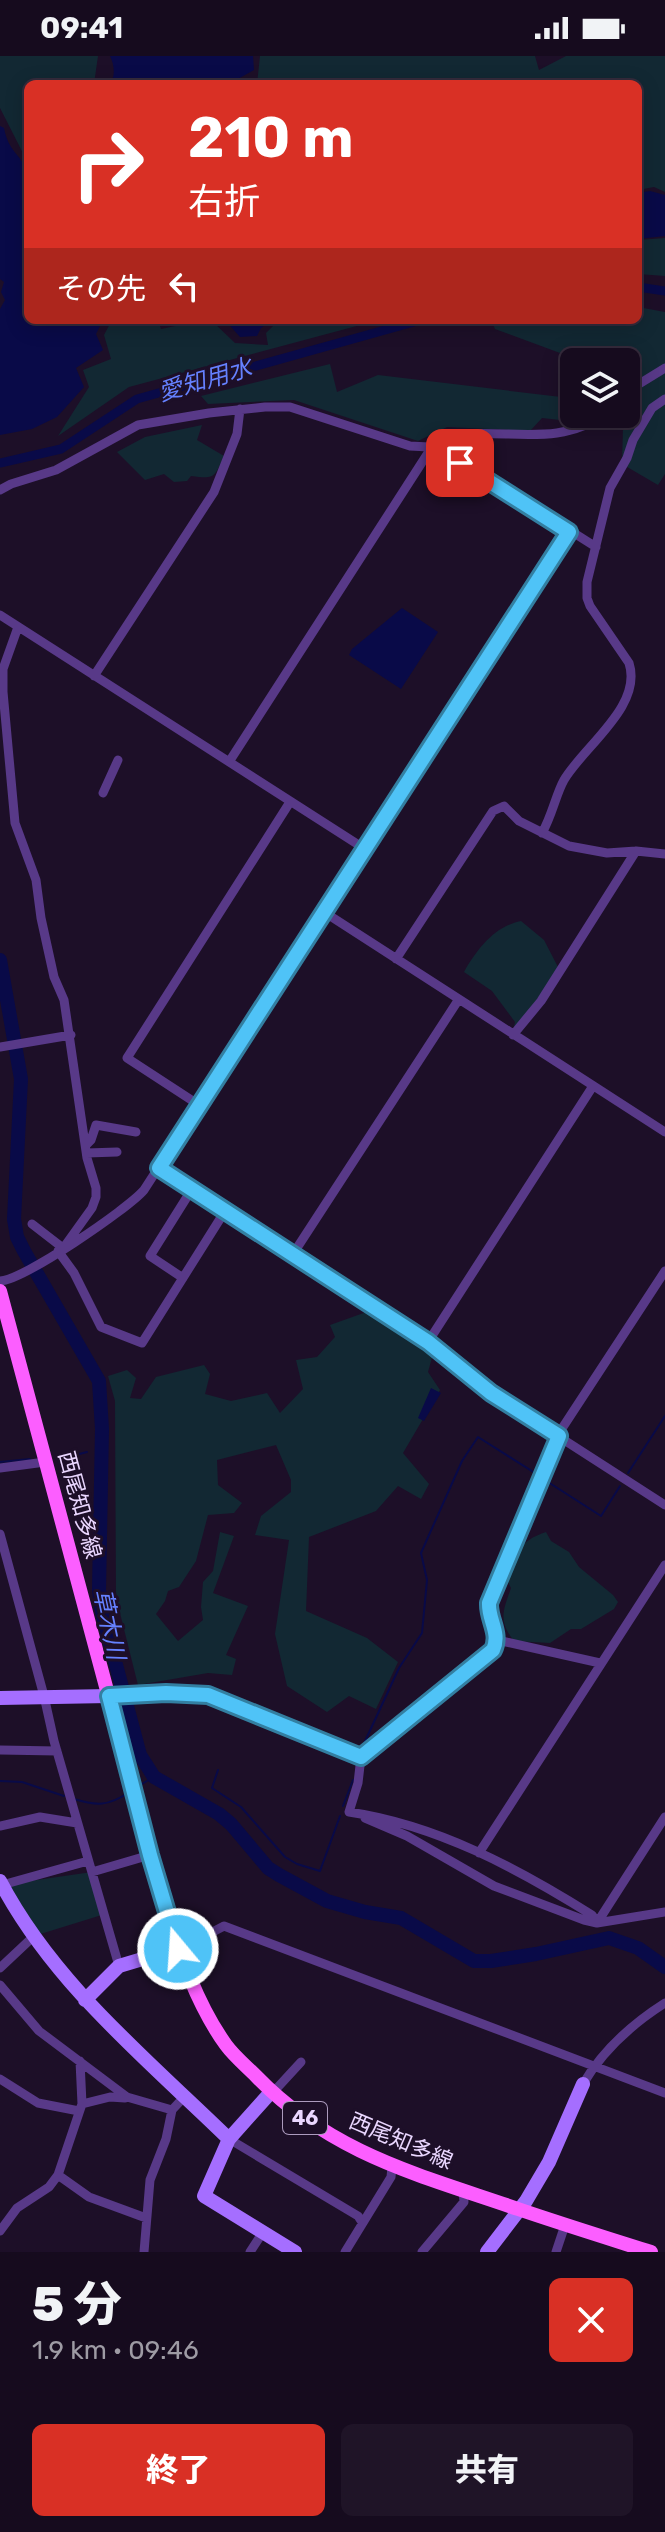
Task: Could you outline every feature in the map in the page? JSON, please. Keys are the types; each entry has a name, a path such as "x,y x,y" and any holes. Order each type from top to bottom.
{"main road":[{"name":"西尾知多線","path":"0,1291 45,1462 114,1696 133,1792 150,1855 206,2012 227,2047 271,2092 329,2134 392,2167 651,2252"}],"street":[{"path":"640,383 665,368"},
{"path":"542,833 563,782 609,725 630,691 629,663 597,618 587,598 587,582 610,488 652,408 665,399"},
{"path":"0,490 56,470 138,425 240,409 290,407 398,443 432,446 596,547"},
{"path":"94,676 214,492 237,434 240,409"},
{"path":"229,762 432,446 463,434 564,433 581,428"},
{"path":"0,1281 24,1273 134,1202 159,1168 569,532"},
{"path":"0,615 365,849"},
{"path":"18,627 3,669 15,823 36,880 54,977 64,1000 86,1149 96,1188 92,1208 62,1249"},
{"path":"103,793 118,760"},
{"path":"199,1105 127,1058 290,802"},
{"path":"396,959 493,811 504,806 519,821 580,849 607,853 636,851 665,854"},
{"path":"513,1035 541,1001 636,851"},
{"path":"324,912 664,1129"},
{"path":"293,1254 459,999"},
{"path":"3,1046 71,1035"},
{"path":"428,1342 593,1086"},
{"path":"86,1149 96,1125 136,1132"},
{"path":"86,1149 117,1152"},
{"path":"159,1168 428,1342 491,1393 665,1505"},
{"path":"183,1278 150,1256 192,1189"},
{"path":"32,1224 62,1249 101,1327 142,1343 225,1211"},
{"path":"597,1923 592,1915 558,1894 453,1839 370,1814 349,1812 360,1774 361,1757 489,1655 497,1640 489,1603 559,1436 665,1271"},
{"path":"0,1468 45,1462"},
{"path":"0,1534 57,1751 119,1966"},
{"path":"479,1853 665,1565"},
{"path":"497,1640 600,1663"},
{"path":"0,1698 208,1695 361,1757"},
{"path":"0,1750 57,1751"},
{"path":"360,1814 407,1836 494,1886 597,1923 665,1912"},
{"path":"0,1826 40,1817 77,1823"},
{"path":"597,1923 665,1817"},
{"path":"92,1872 150,1855"},
{"path":"88,1861 2,1886 34,1936 85,2000 229,2139 358,2216 362,2222"},
{"path":"85,2000 119,1966 182,1947 224,1926 665,2093"},
{"path":"0,1968 34,1936"},
{"path":"0,1985 39,2031 127,2097"},
{"path":"487,2252 526,2201 549,2162 593,2067 620,2037 665,2003"},
{"path":"0,2231 17,2208 49,2187 58,2175 80,2108 80,2061"},
{"path":"295,2252 204,2196 229,2139 301,2062"},
{"path":"0,2079 38,2103 80,2108 110,2097 127,2097 172,2110"},
{"path":"144,2252 150,2180 166,2139 172,2110 185,2096"},
{"path":"345,2252 391,2177 392,2167"},
{"path":"58,2175 89,2197 146,2218"},
{"path":"422,2252 464,2202 463,2191"},
{"path":"556,2252 565,2225"},
{"path":"250,2252 263,2232"}],"shaded area":[{"path":"0,56 98,56 95,80 24,80 24,155 0,108"},
{"path":"110,56 253,56 254,70 236,80 112,80 113,63"},
{"path":"260,56 535,56 539,70 566,56 665,56 665,192 654,187 642,189 642,80 257,80"},
{"path":"0,126 24,166 24,324 101,324 96,334 103,350 76,368 84,387 57,417 32,429 0,435 0,309 5,300 1,292 4,282 0,279"},
{"path":"642,192 665,195 665,236 642,239"},
{"path":"665,238 665,276 642,274 642,240"},
{"path":"642,308 665,312 665,474 658,485 622,464 623,428 640,428 640,348 560,348 560,353 495,329 493,324 642,324"},
{"path":"110,324 159,324 161,329 185,324 215,324 235,343 268,345 266,333 275,324 364,324 129,387 58,436 89,387 83,370 111,359 104,335"},
{"path":"229,324 266,324 257,336 240,337"},
{"path":"330,364 337,392 378,375 560,397 560,420 542,418 530,431 447,427 418,441 294,400 208,404 201,396"},
{"path":"202,425 197,440 224,456 215,473 209,477 191,476 187,481 174,482 164,474 145,480 117,452 145,437"},
{"path":"402,608 438,632 401,689 349,655 352,649"},
{"path":"521,921 544,940 559,969 518,1026 514,1027 515,1022 492,991 464,972 495,933"},
{"path":"372,1310 433,1354 428,1372 440,1390 403,1453 429,1484 421,1499 398,1486 376,1511 309,1537 306,1611 367,1638 398,1662 376,1709 349,1696 327,1712 287,1686 275,1634 289,1540 255,1535 261,1516 291,1492 291,1480 276,1445 217,1460 218,1485 242,1503 234,1513 208,1515 196,1561 179,1587 168,1591 156,1614 178,1641 203,1620 203,1582 213,1571 220,1532 234,1536 213,1593 248,1606 226,1655 236,1659 232,1675 208,1673 138,1685 116,1597 115,1401 108,1376 127,1370 136,1378 130,1398 141,1399 156,1377 204,1365 210,1374 205,1394 231,1401 267,1393 280,1413 303,1389 296,1360 317,1357 335,1337 330,1325"},
{"path":"431,1388 441,1393 424,1421 418,1418"},
{"path":"546,1532 551,1541 569,1552 579,1567 618,1602 614,1609 581,1629 571,1629 550,1643 514,1641 504,1622 504,1610 511,1588 507,1580 524,1544"},
{"path":"92,1872 105,1914 34,1936 2,1885"}],"waterway":[{"name":"愛知用水","path":"642,288 665,291"},
{"name":"愛知用水","path":"0,463 61,449 137,399 407,324"},
{"name":"草木川","path":"0,960 21,1079 14,1219 17,1237 99,1381 102,1429 99,1590 102,1612 140,1755 154,1777 219,1814 268,1868 279,1875 327,1901 401,1918 474,1961 536,1954 609,1938 638,1948 665,1967"},
{"path":"628,1473 665,1416"},
{"path":"360,1752 399,1668 422,1633 427,1580 421,1553 462,1461 478,1437 535,1473"},
{"path":"60,1459 87,1452"},
{"path":"0,1462 30,1459"},
{"path":"548,1482 601,1516 620,1486"},
{"path":"218,1770 212,1788 241,1807 285,1857 297,1864 320,1871 340,1816"},
{"path":"140,1785 154,1777"},
{"path":"343,1806 353,1780"},
{"path":"0,1781 22,1782 64,1796"},
{"path":"74,1799 102,1804 128,1793"}],"route":[{"path":"178,1949 131,1786 109,1696 166,1693 208,1695 361,1757 493,1650 497,1640 489,1603 559,1436 491,1393 428,1342 159,1168 569,532 460,463"}]}
